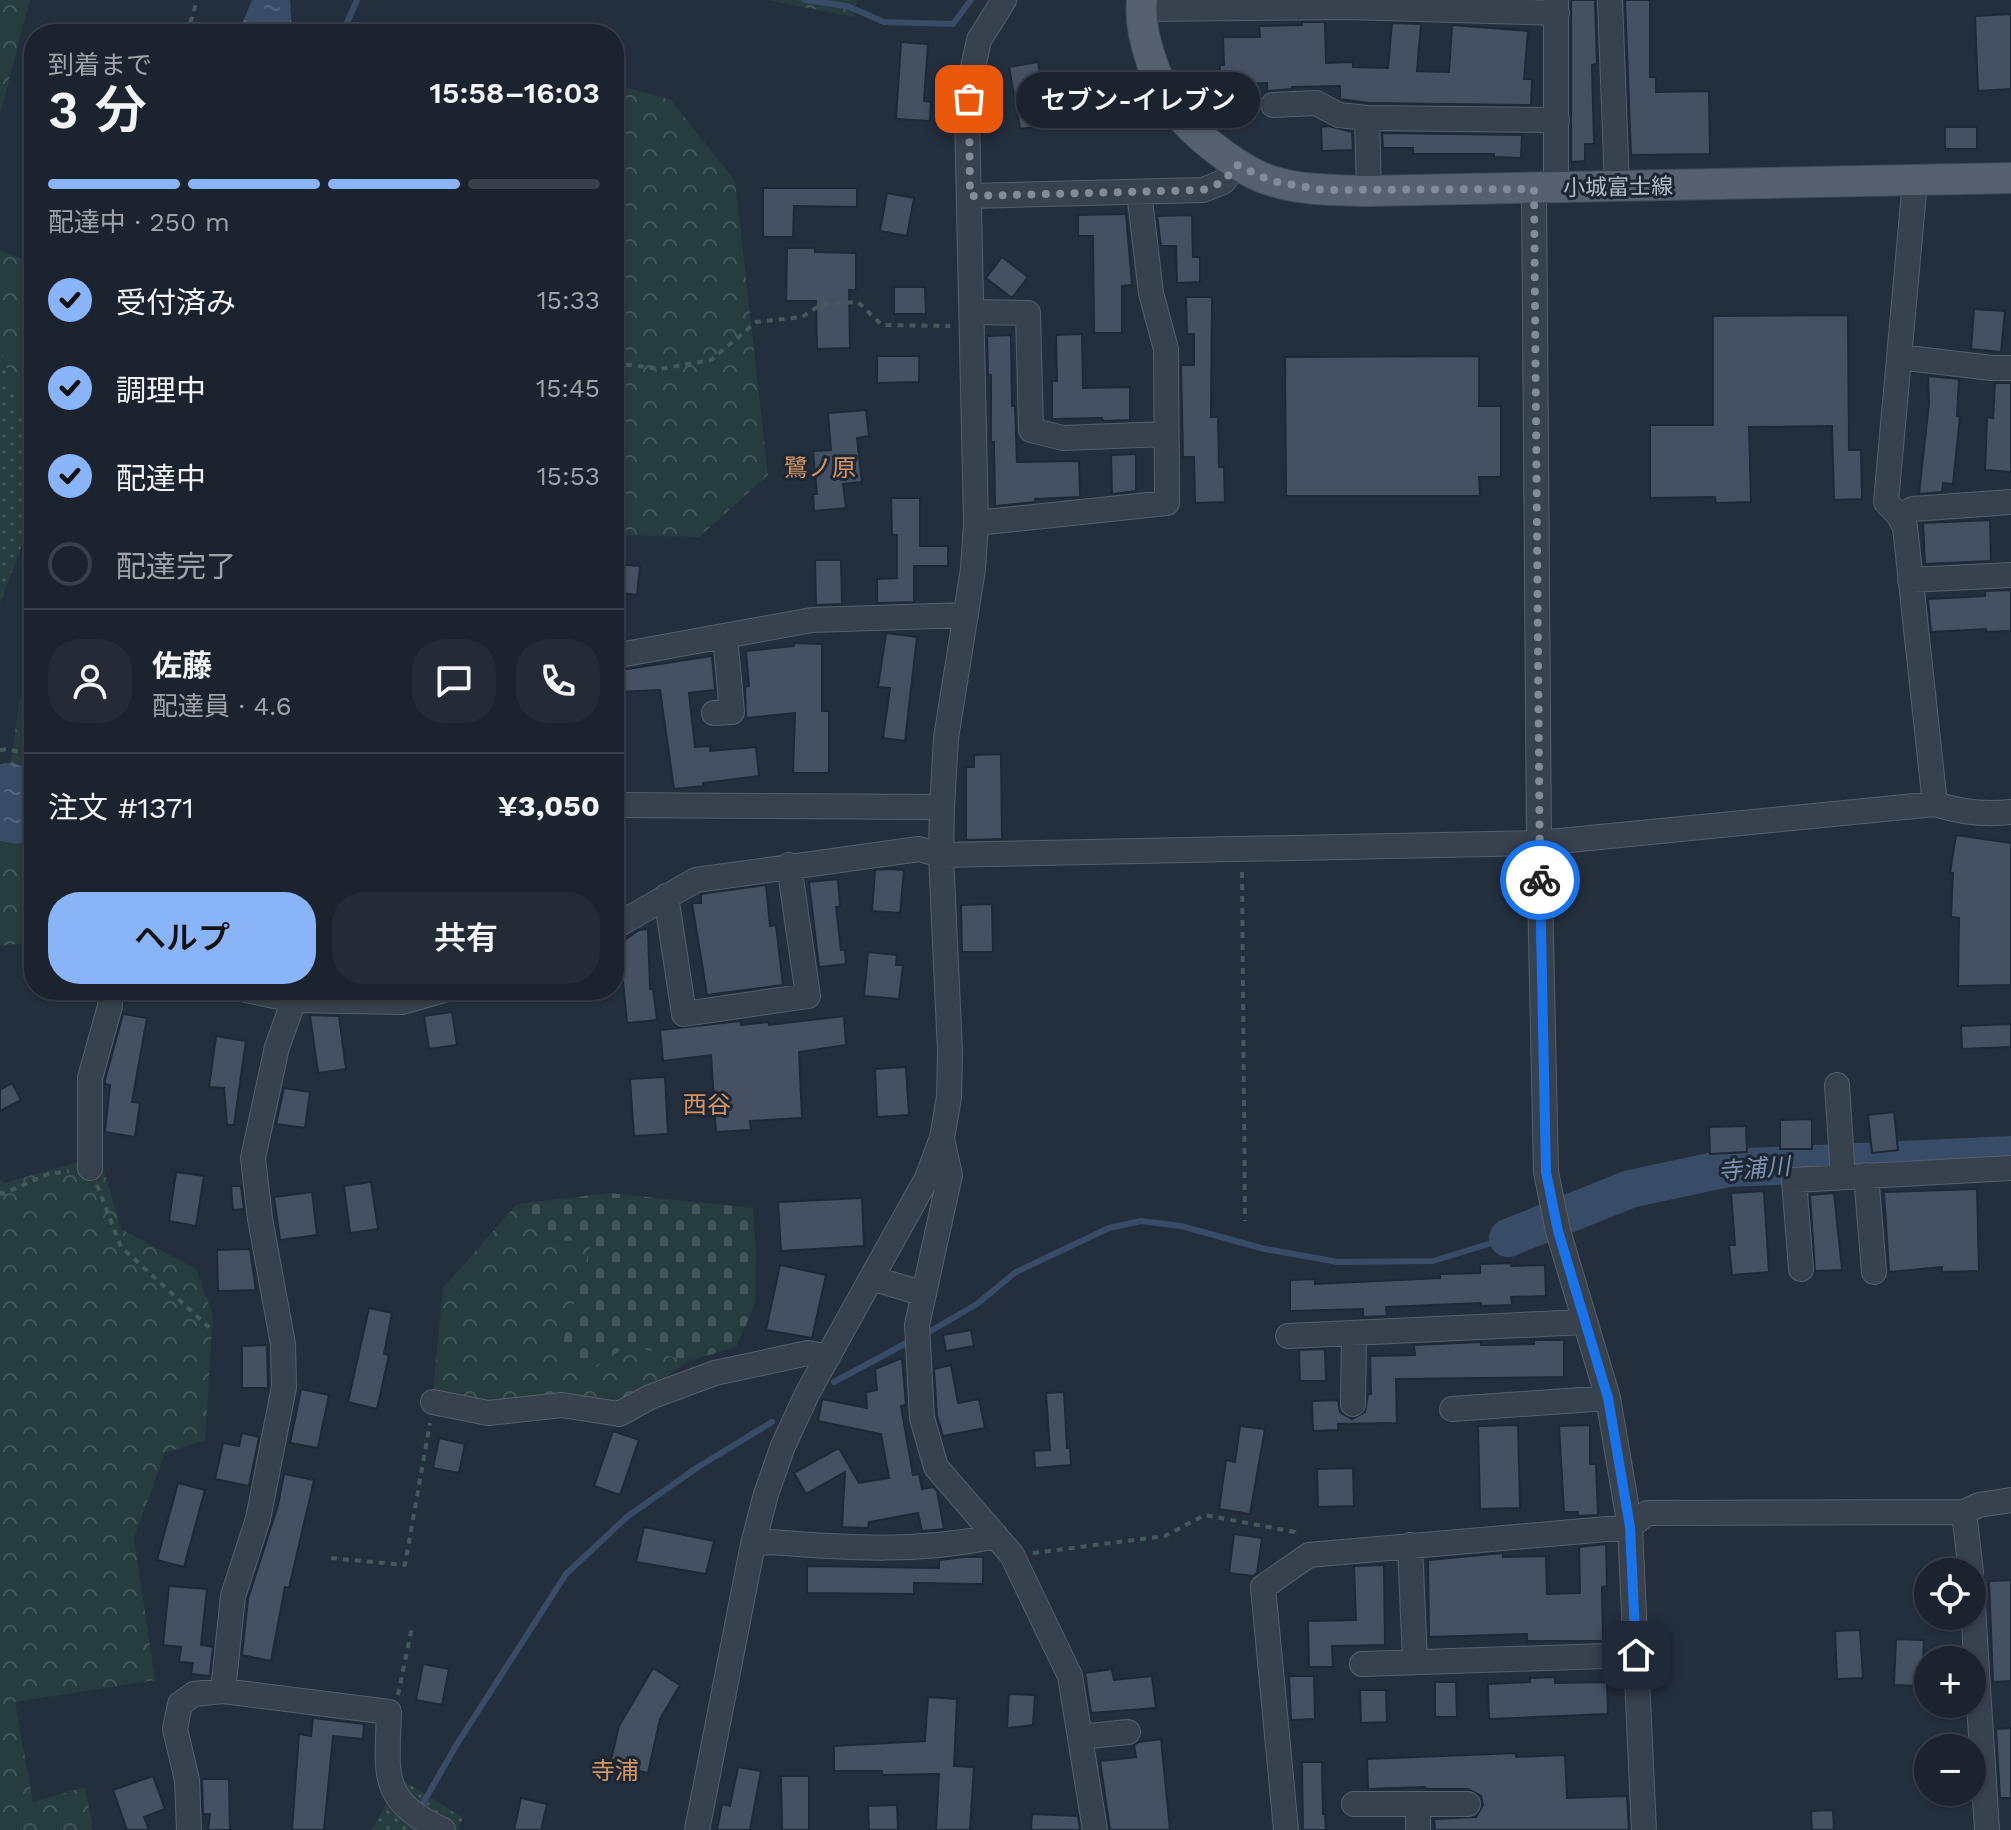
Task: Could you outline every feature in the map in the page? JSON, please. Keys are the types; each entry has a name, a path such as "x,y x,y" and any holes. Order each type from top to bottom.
{"main road":[{"name":"小城富士線","path":"1141,5 1146,43 1160,82 1182,118 1237,165 1271,181 1323,190 1369,191 2011,178"}],"street":[{"path":"697,1830 753,1544 766,1494 783,1446 807,1394 927,1178 942,1138 949,1097 942,807 946,738 973,569 976,523 967,117 970,81 979,40 1004,0"},
{"path":"1610,0 1617,187"},
{"path":"1141,5 1557,7 1557,120 1545,189 1539,843 1546,1172 1558,1231 1608,1398 1630,1527 1644,1830"},
{"path":"1273,105 1316,103 1339,115 1367,118 1557,120"},
{"path":"1367,118 1369,191"},
{"path":"970,196 1203,190 1223,182 1237,165"},
{"path":"1915,181 1886,502 1905,527 1935,804"},
{"path":"976,523 1167,503 1166,349 1151,293 1139,192"},
{"path":"972,319 1028,313 1031,430 1063,438 1166,434"},
{"path":"1899,357 2011,368"},
{"path":"1899,516 1913,509 2011,502"},
{"path":"1910,580 2011,575"},
{"path":"624,654 812,620 966,615"},
{"path":"714,713 732,712 725,636"},
{"path":"624,921 696,880 919,849 941,855 1539,843 1935,804 1955,810 1992,814 2011,812"},
{"path":"624,805 942,807"},
{"path":"666,896 684,1014 808,996 789,865"},
{"path":"90,1168 90,1078 110,1000"},
{"path":"223,1691 233,1596 258,1519 284,1387 283,1344 260,1219 253,1158 277,1047 294,1000 409,1000"},
{"path":"1837,1085 1874,1272"},
{"path":"942,1138 950,1175 917,1336 922,1418 936,1467 1012,1555 1070,1676 1095,1830"},
{"path":"1801,1269 1794,1180 2011,1168"},
{"path":"872,1278 924,1294"},
{"path":"1288,1336 1585,1322"},
{"path":"1353,1404 1354,1333"},
{"path":"433,1402 488,1413 562,1405 619,1414 650,1397 715,1373 808,1353 828,1357"},
{"path":"1452,1409 1608,1398"},
{"path":"1286,1830 1263,1587 1309,1555 1630,1527 1647,1513 1964,1512 1979,1505 2011,1500"},
{"path":"1964,1512 1969,1558"},
{"path":"753,1544 770,1542 911,1548 953,1546 996,1536"},
{"path":"1410,1545 1415,1662"},
{"path":"1974,1630 1987,1830"},
{"path":"1362,1664 1636,1655"},
{"path":"189,1830 187,1780 175,1729 180,1704 194,1694 223,1691 389,1712 387,1777 402,1806 435,1826"},
{"path":"1080,1737 1128,1732"},
{"path":"1354,1804 1468,1804"},
{"path":"1418,1804 1418,1830"}],"path":[{"path":"190,24 197,0"},
{"path":"624,364 660,369 711,360 756,322 802,317 822,304 858,302 882,325 972,319"},
{"path":"0,750 24,753"},
{"path":"1242,849 1245,1221"},
{"path":"0,1192 3,1194 48,1174 90,1168 121,1247 211,1329"},
{"path":"331,1558 405,1565 433,1402"},
{"path":"1012,1555 1165,1536 1205,1515 1295,1532 1309,1555"},
{"path":"389,1712 398,1696 412,1627"}],"green space":[{"path":"0,0 30,0 0,114"},
{"path":"767,0 857,0 854,17"},
{"path":"624,87 671,100 735,181 768,475 699,537 624,535"},
{"path":"0,250 24,260 24,426 0,346"},
{"path":"0,346 24,426 24,540 0,603"},
{"path":"24,695 24,766 11,763 20,697"},
{"path":"0,841 24,842 24,943 0,946"},
{"path":"100,1156 121,1229 196,1269 213,1315 205,1440 165,1453 134,1538 155,1680 15,1702 33,1802 85,1787 93,1830 0,1830 0,1179 4,1183"},
{"path":"609,1193 753,1208 755,1304 736,1347 689,1361 628,1345 592,1370 558,1360 592,1240 546,1241 517,1204"},
{"path":"517,1204 546,1241 592,1239 592,1370 628,1345 689,1361 604,1419 559,1411 489,1425 433,1391 443,1288"},
{"path":"400,1778 463,1818 458,1830 372,1830"}],"water":[{"path":"252,0 290,0 291,24 242,24"},
{"path":"0,764 24,766 24,842 19,844 0,841"}],"building":[{"path":"1571,0 1595,0 1597,64 1592,65 1594,144 1585,144 1585,161 1571,162"},
{"path":"1625,0 1650,0 1650,77 1656,77 1656,92 1709,91 1710,154 1631,155"},
{"path":"2011,14 2011,89 1978,91 1975,16"},
{"path":"1302,22 1325,22 1326,63 1353,62 1353,67 1388,68 1392,23 1421,24 1417,71 1449,72 1452,25 1528,31 1524,79 1532,79 1531,105 1368,103 1340,99 1340,86 1267,91 1267,83 1220,84 1220,65 1224,65 1223,37 1260,37 1259,26 1302,25"},
{"path":"901,42 928,44 924,101 931,102 930,121 896,119"},
{"path":"1038,62 1049,125 1020,129 1009,67"},
{"path":"1321,127 1352,132 1353,150 1322,151"},
{"path":"1945,127 1977,127 1977,149 1945,149"},
{"path":"1382,133 1522,135 1521,158 1494,157 1494,154 1413,154 1413,148 1383,148"},
{"path":"763,188 857,188 857,207 794,206 793,237 763,237"},
{"path":"887,193 914,198 907,236 880,231"},
{"path":"1126,214 1132,285 1122,286 1122,333 1094,333 1093,236 1078,236 1078,215"},
{"path":"1192,215 1193,257 1200,257 1200,282 1177,283 1176,246 1161,246 1157,216"},
{"path":"787,248 856,253 856,290 849,290 850,348 817,349 816,301 786,301"},
{"path":"1002,257 1028,277 1012,298 986,278"},
{"path":"894,287 925,287 926,314 894,314"},
{"path":"1186,297 1212,297 1211,417 1218,417 1219,467 1224,467 1225,502 1195,503 1194,457 1183,457 1181,365 1194,365 1194,334 1187,334"},
{"path":"1974,309 2005,311 2001,352 1971,349"},
{"path":"1848,315 1849,450 1861,450 1862,499 1834,500 1832,426 1749,427 1751,502 1716,503 1715,497 1650,498 1650,425 1713,425 1713,316"},
{"path":"1082,334 1083,388 1130,387 1130,420 1052,419 1052,381 1057,381 1056,335"},
{"path":"1011,335 1017,462 1079,461 1080,497 1035,499 1035,502 995,506 987,336"},
{"path":"877,356 919,356 919,382 877,383"},
{"path":"1479,356 1479,406 1501,406 1501,477 1479,477 1480,496 1286,496 1285,357"},
{"path":"1928,376 1959,379 1957,416 1960,416 1953,484 1943,483 1942,492 1919,494 1929,403"},
{"path":"1995,383 2011,383 2011,472 1985,470 1987,417 1993,418"},
{"path":"866,410 869,436 857,438 862,482 843,484 846,508 814,511 813,494 817,494 813,451 831,450 828,413"},
{"path":"1136,454 1136,491 1112,494 1111,455"},
{"path":"891,498 920,498 920,546 948,546 948,566 914,566 914,602 877,603 877,579 897,578 897,535 892,535"},
{"path":"1990,520 1991,561 1925,564 1923,523"},
{"path":"815,560 841,560 842,604 816,605"},
{"path":"624,565 640,566 637,595 624,593"},
{"path":"2011,590 2011,631 1931,632 1928,599 1985,596 1985,591"},
{"path":"886,633 917,637 905,741 883,738 890,688 878,687"},
{"path":"794,643 822,644 822,711 829,711 829,773 793,773 795,713 746,718 745,687 749,686 746,651 794,646"},
{"path":"712,656 715,690 689,693 695,747 710,746 710,751 756,747 759,776 674,789 660,690 624,692 624,669"},
{"path":"1001,754 1002,839 966,840 966,767 974,767 974,755"},
{"path":"1956,835 2011,843 2011,985 1958,986 1959,918 1951,917 1953,873 1950,873"},
{"path":"875,870 904,870 900,913 872,911"},
{"path":"838,879 840,907 836,907 841,950 845,950 846,964 819,967 809,882"},
{"path":"766,885 770,926 776,925 783,985 707,995 692,903 701,903 701,894"},
{"path":"992,904 993,952 962,952 961,905"},
{"path":"648,929 650,989 653,989 657,1020 627,1023 624,940 639,930"},
{"path":"868,952 897,955 896,965 903,965 899,999 864,996"},
{"path":"452,1012 457,1045 429,1049 424,1016"},
{"path":"123,1014 147,1018 132,1102 140,1103 135,1137 105,1132 110,1085 105,1084 105,1080"},
{"path":"310,1015 339,1016 346,1069 318,1073"},
{"path":"844,1016 846,1045 799,1052 802,1118 750,1121 751,1130 716,1132 711,1055 663,1061 660,1030 741,1021 741,1025 768,1022 769,1025"},
{"path":"2011,1024 2011,1047 1962,1049 1961,1026"},
{"path":"216,1036 246,1041 234,1125 227,1125 224,1088 209,1087"},
{"path":"906,1067 909,1115 877,1117 875,1069"},
{"path":"665,1077 668,1134 634,1136 630,1079"},
{"path":"12,1083 21,1100 0,1111 0,1090"},
{"path":"284,1088 310,1092 305,1128 276,1124"},
{"path":"1894,1112 1898,1150 1872,1153 1868,1115"},
{"path":"1812,1119 1812,1149 1780,1149 1780,1120"},
{"path":"1746,1126 1747,1152 1710,1154 1709,1127"},
{"path":"176,1172 204,1176 196,1226 169,1221"},
{"path":"371,1182 378,1229 350,1233 344,1186"},
{"path":"231,1186 241,1186 244,1209 233,1210"},
{"path":"1977,1189 1979,1271 1942,1272 1942,1267 1889,1272 1884,1192"},
{"path":"1764,1191 1769,1272 1732,1275 1729,1245 1735,1245 1731,1193"},
{"path":"312,1192 317,1235 280,1240 274,1197"},
{"path":"1834,1193 1842,1270 1815,1271 1810,1195"},
{"path":"862,1198 864,1246 781,1251 778,1202"},
{"path":"250,1249 256,1290 218,1291 217,1250"},
{"path":"1511,1263 1511,1266 1545,1265 1546,1296 1511,1297 1512,1305 1481,1306 1481,1303 1386,1307 1387,1316 1363,1317 1363,1309 1290,1311 1290,1280 1315,1279 1315,1284 1440,1278 1440,1274 1480,1273 1480,1264"},
{"path":"780,1265 826,1275 812,1338 766,1330"},
{"path":"369,1308 392,1313 384,1354 389,1355 377,1409 348,1402"},
{"path":"971,1330 974,1346 946,1351 943,1335"},
{"path":"1534,1340 1564,1340 1564,1377 1396,1379 1397,1423 1338,1424 1338,1430 1313,1431 1312,1401 1338,1400 1340,1412 1352,1419 1365,1412 1368,1394 1371,1394 1370,1356 1415,1355 1414,1345 1481,1342 1481,1345 1534,1344"},
{"path":"267,1345 268,1388 242,1388 242,1346"},
{"path":"1325,1349 1326,1381 1300,1381 1299,1350"},
{"path":"902,1358 906,1405 901,1406 913,1475 919,1474 922,1489 933,1487 937,1491 944,1529 922,1531 918,1513 869,1522 868,1528 842,1527 845,1472 806,1494 794,1473 839,1448 859,1483 889,1478 881,1434 818,1421 822,1399 867,1408 866,1392 877,1390 875,1369"},
{"path":"951,1365 958,1403 979,1399 985,1428 943,1436 937,1416 934,1369"},
{"path":"301,1389 329,1395 318,1448 290,1443"},
{"path":"1064,1392 1071,1465 1035,1468 1034,1451 1050,1450 1046,1393"},
{"path":"1518,1425 1520,1508 1480,1509 1478,1426"},
{"path":"1590,1425 1590,1464 1596,1464 1598,1515 1578,1516 1578,1512 1564,1512 1559,1426"},
{"path":"1240,1426 1265,1429 1250,1514 1219,1509 1226,1460 1235,1462"},
{"path":"613,1431 639,1440 620,1495 594,1486"},
{"path":"242,1433 259,1437 249,1486 215,1479 223,1443 239,1446"},
{"path":"439,1438 465,1444 459,1473 433,1468"},
{"path":"1353,1468 1354,1506 1318,1507 1317,1469"},
{"path":"284,1474 314,1480 289,1588 285,1587 271,1661 242,1655 248,1599 278,1505"},
{"path":"178,1483 205,1490 184,1567 157,1560"},
{"path":"644,1527 714,1541 706,1574 636,1562"},
{"path":"1234,1534 1262,1538 1257,1573 1253,1576 1229,1573"},
{"path":"1606,1544 1607,1586 1602,1587 1603,1641 1527,1641 1527,1634 1429,1637 1428,1560 1503,1553 1503,1557 1546,1556 1547,1594 1580,1593 1579,1547"},
{"path":"983,1557 983,1584 914,1583 914,1594 807,1593 807,1566 939,1568 939,1560"},
{"path":"1384,1565 1385,1645 1332,1646 1333,1667 1309,1667 1308,1621 1356,1620 1354,1566"},
{"path":"2011,1580 2011,1681 1993,1682 1989,1581"},
{"path":"169,1586 207,1589 201,1645 213,1647 210,1676 191,1674 193,1663 179,1662 181,1647 163,1645"},
{"path":"1860,1630 1863,1678 1837,1679 1835,1631"},
{"path":"1896,1639 1924,1640 1924,1646 1914,1646 1914,1686 1894,1685"},
{"path":"423,1664 449,1669 442,1705 416,1700"},
{"path":"653,1668 680,1685 660,1719 648,1773 610,1764 619,1726"},
{"path":"1112,1669 1114,1680 1152,1676 1156,1708 1091,1713 1085,1673"},
{"path":"1289,1676 1314,1676 1315,1719 1291,1720"},
{"path":"1555,1677 1555,1683 1607,1682 1608,1714 1489,1719 1488,1684"},
{"path":"1435,1682 1456,1682 1457,1717 1435,1717"},
{"path":"1360,1690 1386,1690 1387,1722 1361,1723"},
{"path":"1009,1694 1035,1695 1033,1725 1007,1728"},
{"path":"928,1697 957,1699 954,1766 974,1767 970,1830 936,1830 939,1774 882,1775 882,1771 834,1771 834,1746 925,1741"},
{"path":"313,1718 364,1724 363,1739 333,1736 324,1830 292,1830 299,1734 311,1736"},
{"path":"2011,1728 2011,1798 2000,1798 1996,1729"},
{"path":"1161,1739 1170,1830 1110,1830 1100,1761 1136,1757 1134,1745"},
{"path":"1516,1753 1516,1757 1565,1755 1567,1798 1627,1796 1629,1830 1435,1830 1434,1819 1476,1817 1483,1805 1481,1796 1468,1789 1368,1789 1367,1759"},
{"path":"1302,1762 1322,1762 1326,1830 1303,1830"},
{"path":"738,1767 761,1771 750,1830 717,1830 722,1804 730,1806"},
{"path":"153,1776 165,1809 144,1817 149,1830 127,1830 113,1790"},
{"path":"781,1776 809,1776 809,1830 782,1830"},
{"path":"202,1779 229,1779 230,1830 208,1830 210,1814 203,1814"},
{"path":"521,1798 547,1804 541,1830 514,1830"},
{"path":"897,1805 898,1830 869,1830 868,1806"},
{"path":"1833,1810 1834,1830 1812,1830 1811,1811"},
{"path":"1032,1814 1078,1816 1080,1830 1031,1830"}],"waterway":[{"path":"346,24 357,0"},
{"path":"805,0 847,6 884,22 953,24 971,0"},
{"name":"寺浦川","path":"1508,1238 1630,1189 1728,1168 2011,1155"},
{"path":"922,1336 977,1304 1016,1272 1109,1228 1141,1221 1181,1226 1265,1249 1338,1262 1433,1261 1508,1238"},
{"path":"834,1382 912,1340"},
{"path":"419,1810 457,1744 566,1574 628,1516 698,1467 772,1422"}],"way so far":[{"path":"969,99 970,196 1203,190 1223,182 1237,165 1271,181 1323,190 1534,189 1540,880"}],"place":[{"name":"セブン-イレブン","path":"969,99"}],"district":[{"name":"鷺ノ原","path":"820,468"},
{"name":"西谷","path":"707,1105"},
{"name":"寺浦","path":"615,1771"}],"route":[{"path":"1540,880 1546,1172 1558,1231 1608,1398 1630,1527 1636,1655"}]}
